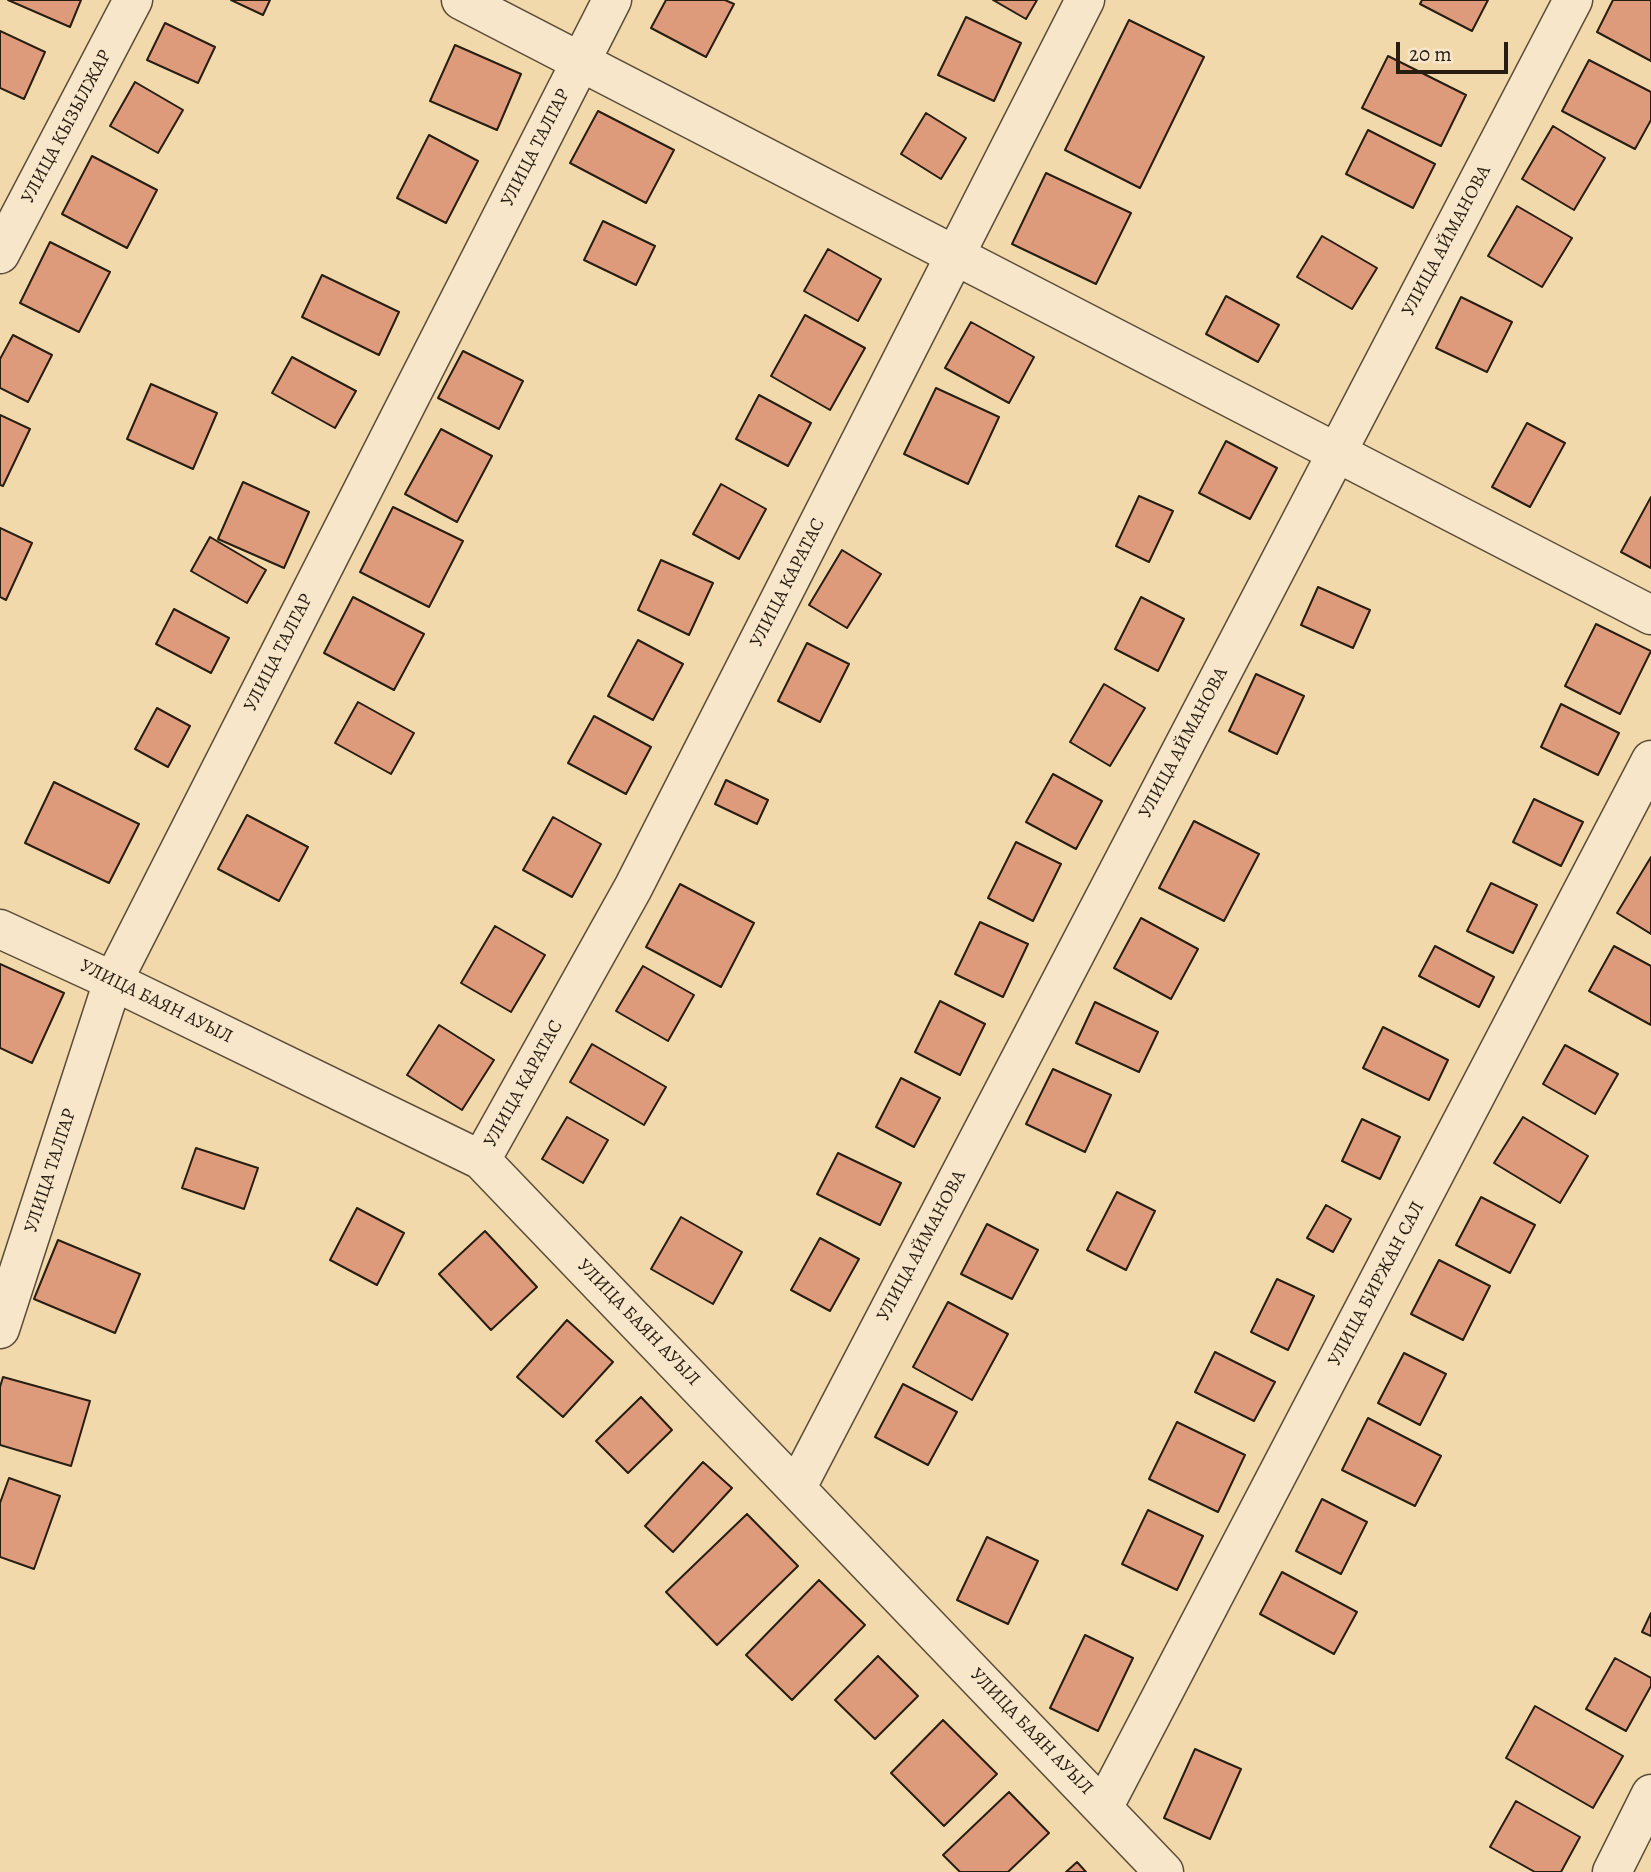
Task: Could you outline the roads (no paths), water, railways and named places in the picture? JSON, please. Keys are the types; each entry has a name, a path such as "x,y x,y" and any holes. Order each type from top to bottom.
{"street":[{"name":"УЛИЦА КЫЗЫЛЖАР","path":"0,254 133,0"},
{"path":"461,0 1651,615"},
{"name":"УЛИЦА ТАЛГАР","path":"0,1329 113,981 612,0"},
{"name":"УЛИЦА КАРАТАС","path":"481,1160 633,888 1085,0"},
{"name":"УЛИЦА АЙМАНОВА","path":"797,1487 1573,0"},
{"name":"УЛИЦА БИРЖАН САЛ","path":"1103,1808 1651,760"},
{"name":"УЛИЦА БАЯН АУЫЛ","path":"0,929 481,1160 1164,1872"},
{"path":"1612,1872 1651,1794"}]}
